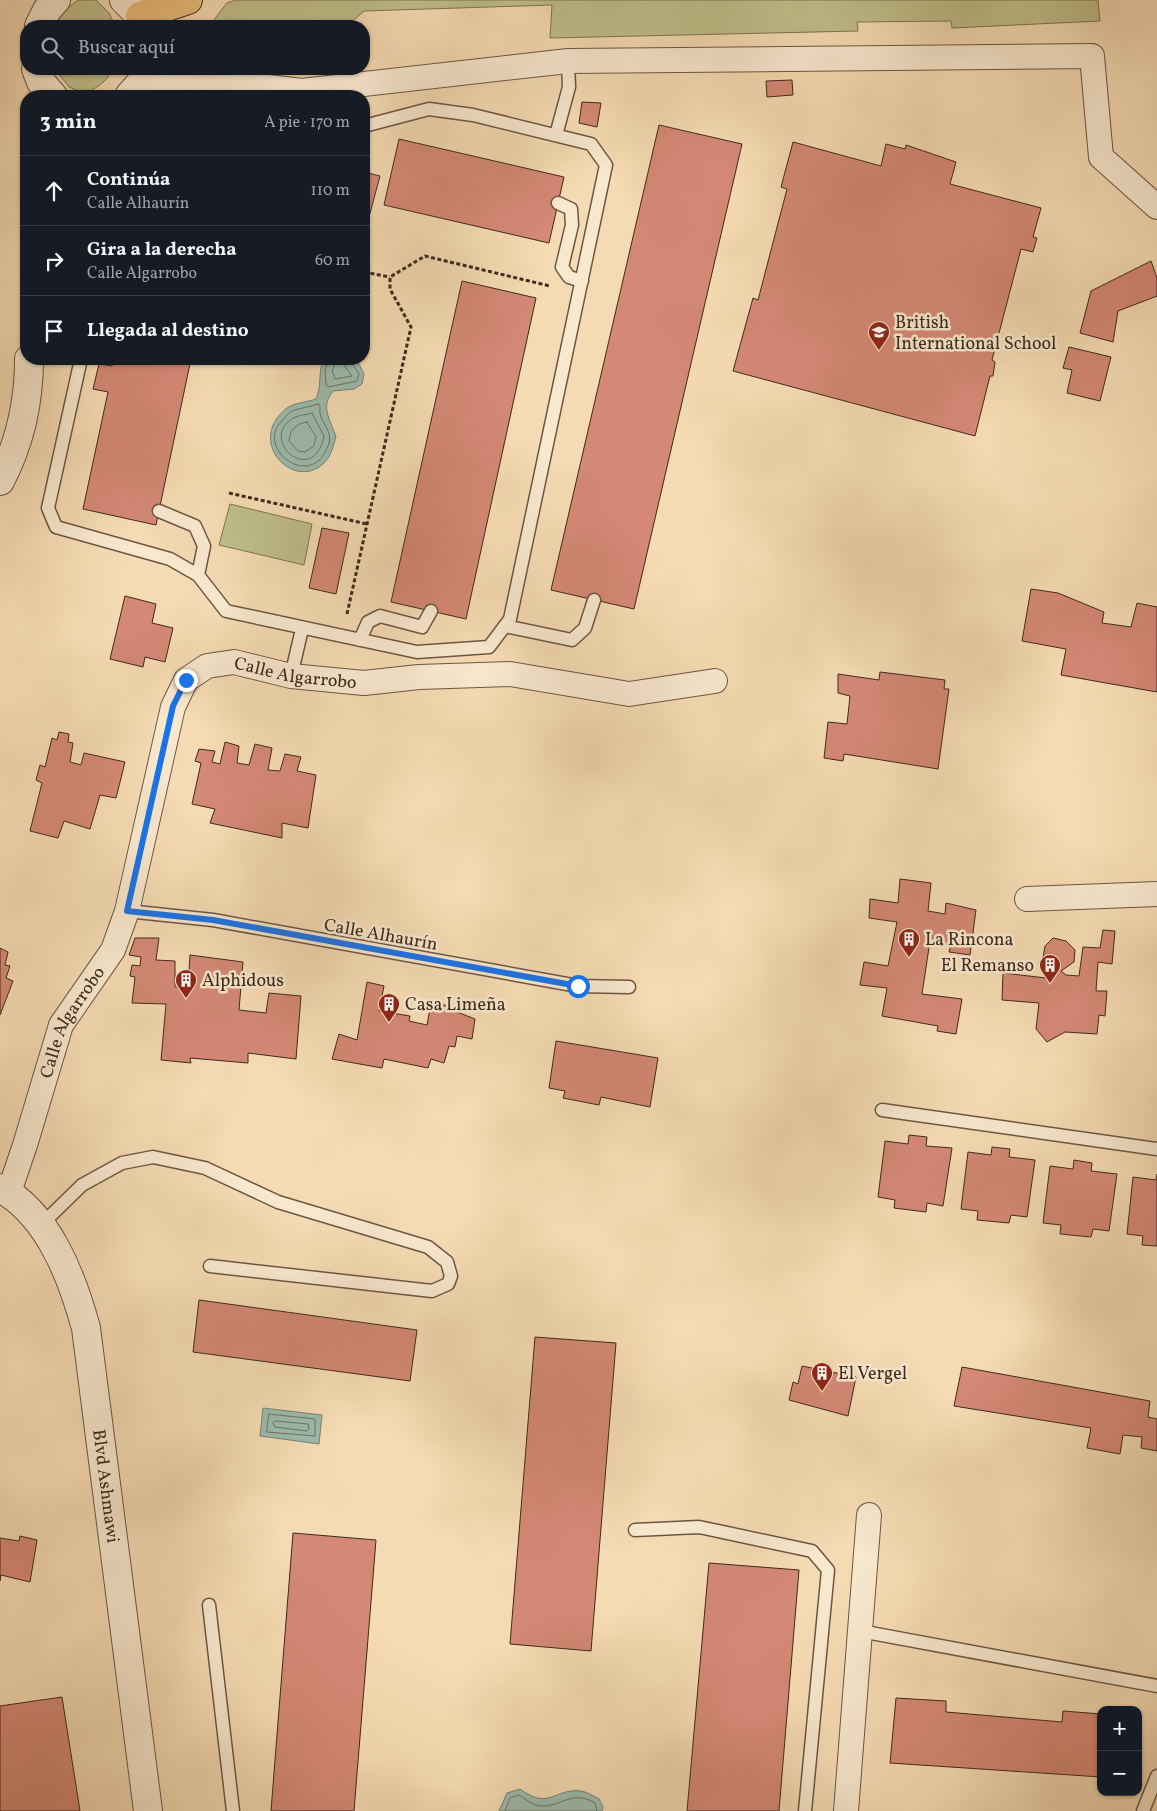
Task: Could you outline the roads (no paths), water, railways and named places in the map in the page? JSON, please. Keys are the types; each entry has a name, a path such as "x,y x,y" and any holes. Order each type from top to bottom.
{"highway":[{"path":"136,14 188,0"}],"street":[{"path":"39,20 41,0"},
{"path":"41,20 56,0"},
{"path":"311,90 568,61 1092,56 1100,157 1157,206"},
{"path":"34,90 35,75"},
{"path":"37,75 40,82 47,90"},
{"path":"140,81 234,83 294,90"},
{"path":"0,480 16,443 23,419 29,379 29,365"},
{"name":"Calle Algarrobo","path":"4,1190 25,1145 61,1025 112,950 127,911 173,706 186,680 207,666 234,662 291,676 364,683 419,677 510,674 629,694 714,682"},
{"path":"1027,900 1157,894"},
{"name":"Blvd Ashmawi","path":"4,1190 41,1225 58,1253 69,1276 86,1328 148,1811"},
{"path":"846,1811 869,1516"}],"lane":[{"path":"556,135 569,87 568,61"},
{"path":"80,365 48,508 56,527 170,558 198,575 226,611 302,629 417,652 489,647 510,618 606,165 591,144 473,115 429,109 370,124"},
{"path":"558,203 571,209 572,225 562,267 580,287"},
{"path":"159,511 195,526 204,546 198,575"},
{"path":"505,626 572,640 585,628 594,600"},
{"path":"360,640 368,622 380,616 422,627 431,611"},
{"path":"291,676 302,629"},
{"name":"Calle Alhaurín","path":"127,911 213,920 578,986 628,987"},
{"path":"882,1110 1157,1149"},
{"path":"41,1225 82,1185 122,1163 153,1156 205,1168 278,1202 428,1247 447,1262 451,1276 448,1284 432,1291 210,1266"},
{"path":"635,1530 698,1527 812,1551 828,1570 805,1811"},
{"path":"209,1605 233,1811"},
{"path":"860,1631 1157,1686"},
{"path":"1143,1811 1157,1776"}],"water":[{"path":"360,365 364,374 362,384 354,389 333,391 327,402 327,413 336,437 331,451 323,464 311,471 299,471 287,467 278,458 272,447 271,434 275,421 287,408 316,399 322,366"},
{"path":"263,1408 322,1415 319,1444 260,1436"},
{"path":"520,1789 530,1795 545,1799 572,1791 581,1791 599,1799 603,1807 602,1811 499,1811 507,1793"}],"place":[{"name":"British International School","path":"879,351"},
{"name":"La Rincona","path":"909,958"},
{"name":"El Remanso","path":"1050,984"},
{"name":"Alphidous","path":"186,999"},
{"name":"Casa Limeña","path":"389,1023"},
{"name":"El Vergel","path":"822,1392"}]}
